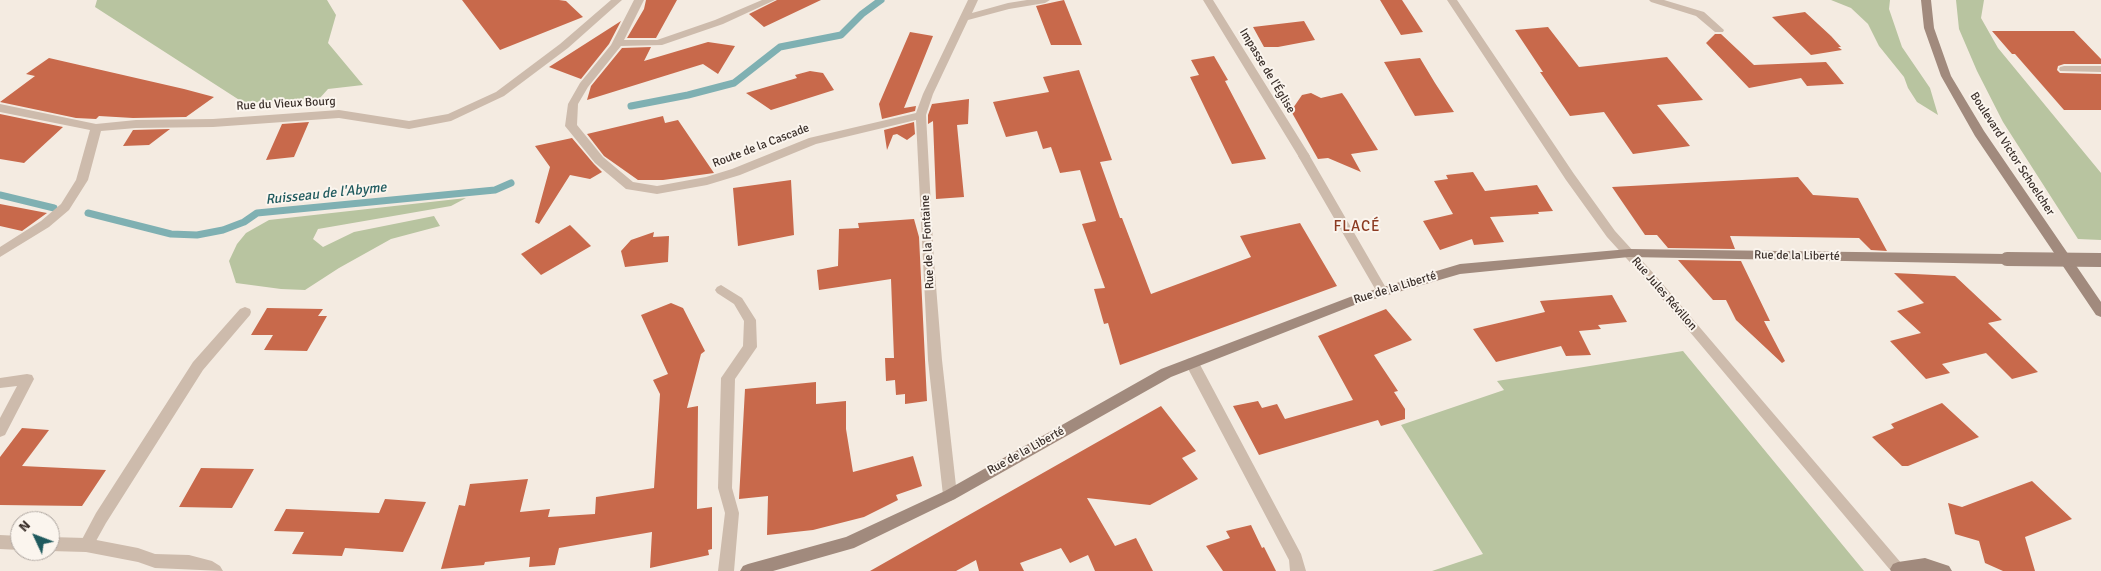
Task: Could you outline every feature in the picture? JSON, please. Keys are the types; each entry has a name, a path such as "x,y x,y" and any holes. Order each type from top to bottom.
{"street":[{"name":"Rue du Vieux Bourg","path":"0,108 96,128 136,124 213,123 315,114 339,114 408,125 451,117 500,94 564,46 617,0"},
{"name":"Route de la Cascade","path":"639,0 618,43 584,85 573,104 571,126 599,160 630,186 657,190 708,181 736,172 813,141 922,115"},
{"path":"618,43 658,43 719,22 770,0"},
{"name":"Rue de la Fontaine","path":"950,495 934,340 922,115 928,94 973,0"},
{"path":"965,18 1008,6 1046,0"},
{"name":"Impasse de l'Église","path":"1208,0 1304,156 1382,291"},
{"name":"Rue Jules Révillon","path":"1452,0 1570,177 1611,234 1899,570"},
{"path":"1654,0 1700,14 1719,30"},
{"name":"Boulevard Victor Schoelcher","path":"1926,0 1929,28 1946,76 1979,133 2101,312"},
{"path":"2064,69 2101,69"},
{"path":"0,253 45,224 65,207 82,180 96,128"},
{"name":"Rue de la Liberté","path":"748,571 849,543 950,495 1166,373 1382,291 1460,269 1629,253 2100,260"},
{"path":"721,290 738,301 750,320 750,347 728,378 725,488 732,513 726,571"},
{"path":"86,545 101,518 198,366 244,312"},
{"path":"1192,363 1296,559 1298,571"},
{"path":"0,383 27,380 0,431"},
{"path":"60,544 86,545 138,556 160,566 189,562 207,566 216,571"},
{"path":"1899,570 1925,565 1944,571"}],"green space":[{"path":"97,0 327,0 336,15 328,43 363,85 328,89 319,99 244,103 95,7"},
{"path":"1831,0 1890,0 1889,9 1902,47 1930,88 1938,115 1917,102 1908,88 1904,77 1879,46 1868,24 1851,8"},
{"path":"1956,0 1984,0 1981,18 1998,48 2101,173 2101,240 2078,239 2003,122 1977,71 1959,29"},
{"path":"466,198 451,206 318,229 313,239 323,247 354,232 434,216 440,226 391,239 339,268 305,290 236,283 229,261 237,244 246,233 269,220"},
{"path":"1683,351 1864,571 1432,571 1483,554 1401,425 1504,390 1497,381"}],"building":[{"path":"462,0 559,0 566,1 583,17 500,50"},
{"path":"646,0 677,0 656,38 627,38 644,9"},
{"path":"777,0 821,0 764,27 749,14"},
{"path":"1064,0 1082,45 1051,45 1036,6"},
{"path":"1380,0 1402,0 1423,32 1401,35"},
{"path":"1805,12 1831,36 1842,50 1811,55 1772,17"},
{"path":"621,21 609,44 581,79 549,67"},
{"path":"1304,21 1315,40 1278,47 1264,47 1253,27"},
{"path":"1548,27 1579,67 1667,57 1703,100 1657,105 1690,146 1633,154 1604,112 1570,116 1540,72 1543,72 1515,30"},
{"path":"1992,31 2074,31 2101,59 2101,64 2064,64 2058,66 2057,70 2060,73 2101,74 2101,110 2064,110 2015,54 2012,54"},
{"path":"910,32 933,36 904,108 916,106 915,111 882,119 879,104"},
{"path":"1715,34 1721,34 1754,65 1826,62 1844,84 1807,86 1801,78 1749,88 1706,43"},
{"path":"708,42 735,46 718,74 703,64 587,100 591,86 622,48 651,47 644,61"},
{"path":"1214,56 1228,80 1225,81 1266,159 1232,164 1190,77 1199,75 1191,60"},
{"path":"49,58 214,97 186,117 133,118 99,116 96,119 76,118 0,102 35,76 26,74"},
{"path":"1420,58 1454,112 1415,116 1384,62"},
{"path":"1079,70 1112,160 1100,162 1120,218 1122,218 1151,294 1251,257 1240,236 1300,223 1337,286 1120,365 1108,323 1104,324 1094,289 1105,288 1082,224 1096,221 1080,170 1060,173 1051,147 1043,149 1037,131 1006,137 993,102 1049,92 1043,77"},
{"path":"810,71 823,73 834,90 771,110 746,93 797,78 795,75"},
{"path":"1311,93 1321,98 1342,93 1347,100 1378,150 1351,154 1361,172 1328,158 1318,159 1291,111 1302,95"},
{"path":"969,99 968,124 957,125 964,197 936,199 933,121 928,124 928,115 932,104"},
{"path":"0,114 63,127 24,163 0,159"},
{"path":"663,116 665,123 678,120 714,173 663,180 638,180 604,156 587,134"},
{"path":"309,122 294,157 266,160 282,124"},
{"path":"914,122 915,134 907,140 897,134 893,135 887,150 884,130"},
{"path":"170,129 149,145 123,146 133,130"},
{"path":"572,138 602,172 590,179 570,175 539,224 535,222 550,167 535,146"},
{"path":"1473,172 1485,191 1537,185 1553,211 1538,212 1539,214 1490,217 1504,242 1474,245 1472,239 1440,250 1423,221 1453,214 1434,181 1448,179 1446,175"},
{"path":"1798,177 1813,195 1858,198 1887,251 1871,250 1859,238 1730,236 1735,249 1668,248 1657,235 1645,235 1612,187"},
{"path":"791,180 794,235 738,246 733,188"},
{"path":"0,204 47,213 22,231 0,226"},
{"path":"914,219 919,237 927,401 905,404 905,394 896,395 895,380 886,381 885,358 894,358 891,279 819,290 817,270 838,266 839,229 859,228 858,223"},
{"path":"570,225 591,246 541,275 521,254"},
{"path":"654,232 653,237 669,236 668,262 625,267 621,251 631,240"},
{"path":"1678,260 1741,261 1770,321 1764,321 1785,361 1782,363 1736,320 1726,300 1713,300"},
{"path":"1894,273 1955,276 2002,320 1988,323 2038,372 2012,379 1986,353 1942,364 1950,373 1926,379 1890,341 1921,333 1897,311 1924,303"},
{"path":"1612,295 1627,322 1598,325 1601,329 1579,331 1591,355 1566,356 1561,346 1496,362 1473,329 1545,312 1540,301"},
{"path":"671,303 683,308 705,351 701,354 687,408 698,406 697,509 712,507 712,549 708,550 709,555 650,568 652,532 559,548 555,565 529,567 530,557 485,562 484,565 441,569 459,505 465,506 470,484 528,479 520,512 550,509 548,517 595,514 596,497 654,488 660,394 653,380 668,374 641,315"},
{"path":"267,308 323,309 318,316 327,316 307,351 264,350 273,335 251,335"},
{"path":"1386,309 1412,340 1374,355 1398,391 1394,392 1405,409 1405,419 1381,426 1378,420 1259,455 1233,406 1258,401 1262,408 1277,404 1285,419 1353,400 1318,336"},
{"path":"816,382 816,404 846,401 846,429 853,472 913,456 922,486 896,495 898,500 864,517 813,530 767,535 768,496 739,499 745,389"},
{"path":"1942,403 1979,437 1908,466 1902,466 1872,437 1894,428 1891,424"},
{"path":"1161,406 1196,451 1182,458 1198,479 1150,505 1087,498 1115,546 1136,538 1153,571 1095,571 1088,555 1070,563 1061,548 1020,563 1024,571 979,571 976,560 956,571 870,571"},
{"path":"22,428 49,430 22,466 106,470 82,506 0,505 0,457"},
{"path":"201,468 254,469 232,508 179,507"},
{"path":"2032,481 2072,519 2025,537 2035,571 2003,571 1985,563 1979,541 1955,534 1948,503 1962,507"},
{"path":"385,499 426,502 403,552 345,548 342,556 292,554 304,532 274,531 286,509 379,513"},
{"path":"1251,525 1276,571 1223,571 1206,546 1230,538 1226,531"}],"waterway":[{"name":"Ruisseau de l'Abyme","path":"631,106 688,95 734,83 780,47 841,35 862,14 881,0"},
{"name":"Ruisseau de l'Abyme","path":"88,213 171,234 197,235 223,230 244,222 257,213 495,190 511,183"},
{"name":"Ruisseau de l'Abyme","path":"0,195 54,208"}],"district":[{"name":"FLACÉ","path":"1357,227"}]}
